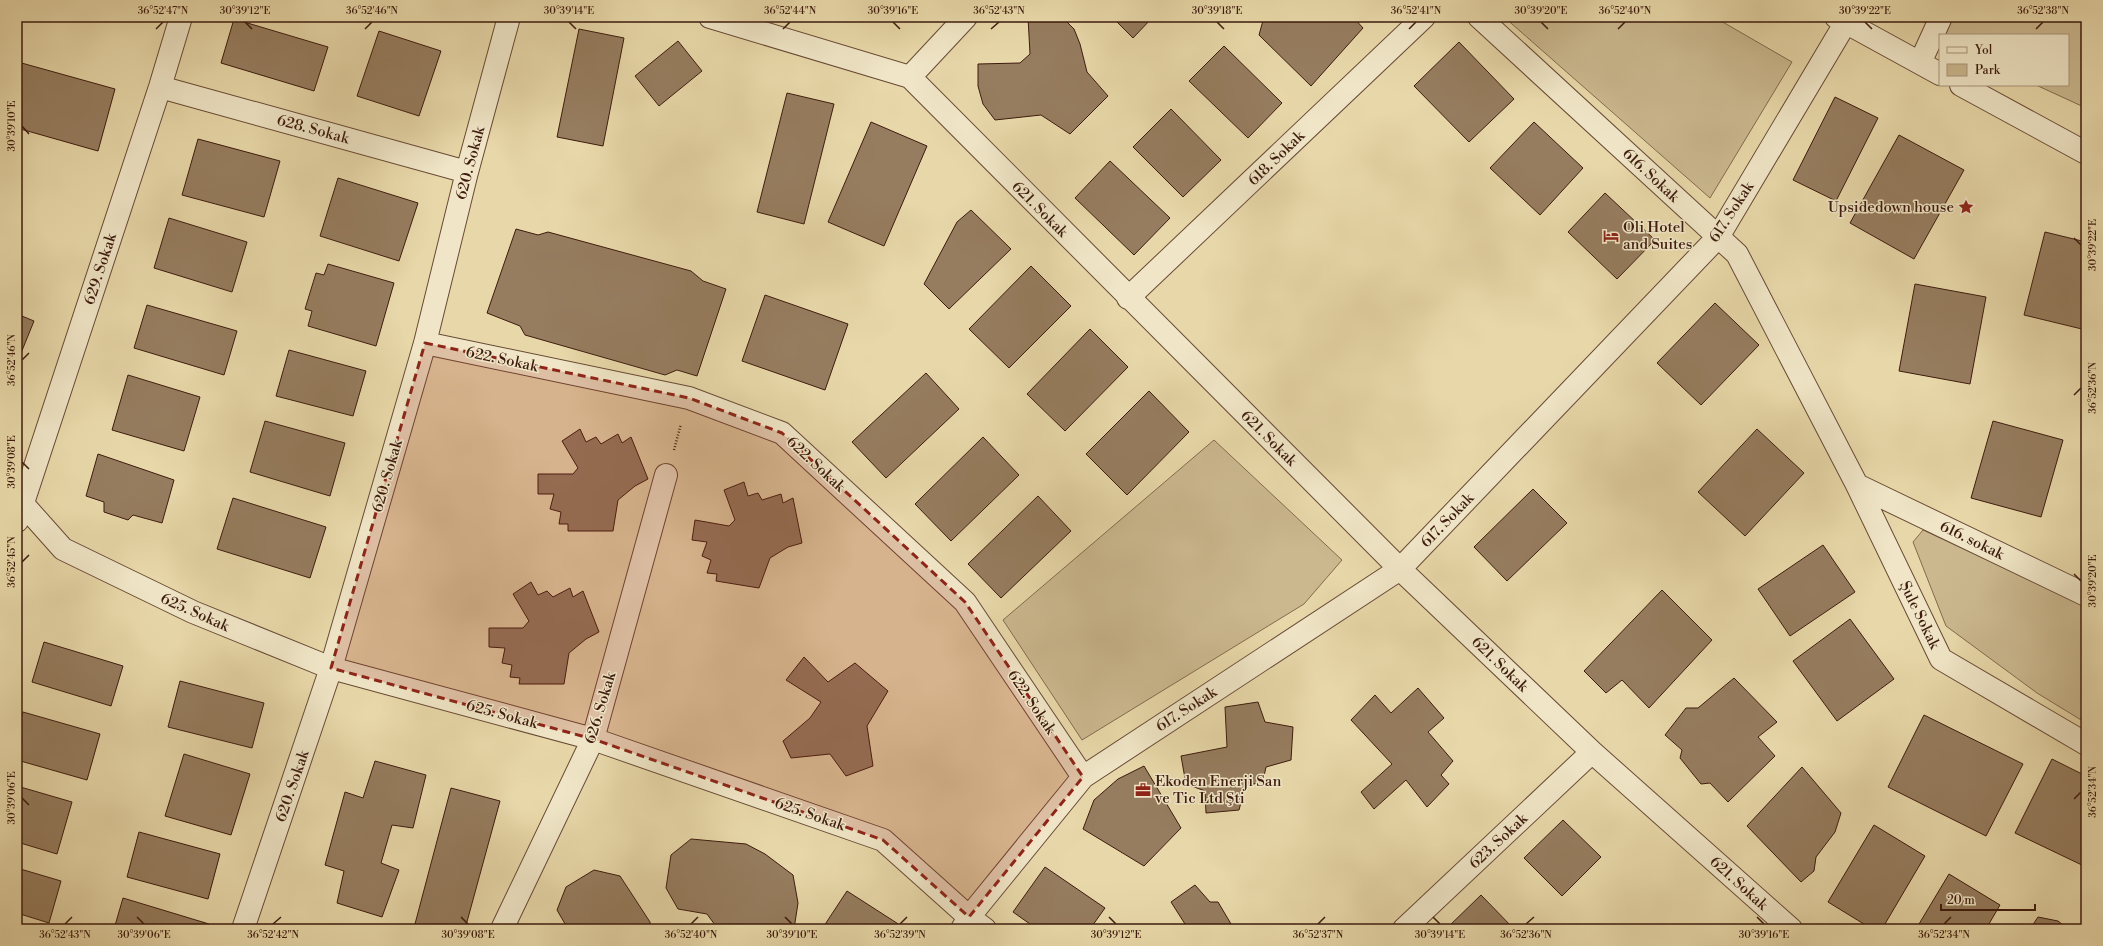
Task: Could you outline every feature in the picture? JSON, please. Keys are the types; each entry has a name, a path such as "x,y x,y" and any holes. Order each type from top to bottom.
{"street":[{"name":"629. Sokak","path":"19,508 160,87 181,17"},
{"name":"620. Sokak","path":"243,929 332,668 425,343 467,172 509,17"},
{"name":"621. Sokak","path":"710,17 910,77 1128,298 1400,569 1592,752 1791,929"},
{"path":"910,77 966,17"},
{"name":"618. Sokak","path":"1128,298 1424,17"},
{"name":"616. Sokak","path":"1479,17 1737,254 1857,485"},
{"path":"1920,63 1941,17"},
{"path":"1841,20 1939,73"},
{"name":"617. Sokak","path":"972,925 1083,777 1400,569 1718,237 1841,20"},
{"path":"1963,86 2086,153"},
{"name":"628. Sokak","path":"160,87 467,172"},
{"name":"622. Sokak","path":"425,343 689,398 782,433 965,602 1083,777"},
{"name":"626. Sokak","path":"502,929 593,739 666,475"},
{"name":"616. sokak","path":"1857,485 2086,595"},
{"name":"Şule Sokak","path":"1857,485 1941,659 2086,744"},
{"name":"625. Sokak","path":"19,508 63,549 193,612 332,668 593,739 883,840 972,925"},
{"name":"623. Sokak","path":"1404,929 1592,752"}],"path":[{"path":"666,475 689,398"}],"highlighted area":[{"path":"425,343 689,398 782,433 965,602 1083,777 969,917 883,840 593,739 331,668"}],"green space":[{"path":"1504,17 1714,17 1792,62 1710,198"},
{"path":"1917,17 2086,17 2086,108 2038,86 2069,86 2069,34 1942,34"},
{"path":"1214,440 1342,560 1304,604 1082,740 1003,620"},
{"path":"1923,530 2086,606 2086,723 2037,693 1946,626 1913,542"}],"building":[{"path":"1028,17 1062,17 1074,29 1080,44 1087,72 1108,96 1070,134 1041,115 995,120 983,104 978,86 978,64 1020,63 1030,54"},
{"path":"1112,17 1153,17 1133,38"},
{"path":"1264,17 1353,17 1363,28 1311,86 1259,35"},
{"path":"234,19 328,47 314,91 221,63"},
{"path":"579,29 624,38 603,146 557,137"},
{"path":"379,31 441,51 419,116 357,96"},
{"path":"678,41 702,71 659,106 635,76"},
{"path":"1459,42 1514,99 1469,142 1414,86"},
{"path":"1224,46 1282,103 1248,138 1189,81"},
{"path":"18,62 115,89 98,151 17,128"},
{"path":"787,93 834,104 804,224 757,212"},
{"path":"1835,97 1878,118 1836,201 1793,180"},
{"path":"1171,109 1221,160 1183,197 1133,147"},
{"path":"871,122 927,146 884,246 828,222"},
{"path":"1534,122 1583,168 1540,215 1490,168"},
{"path":"1899,135 1964,170 1914,259 1850,223"},
{"path":"198,139 280,161 264,217 182,195"},
{"path":"1110,161 1170,218 1134,255 1075,198"},
{"path":"338,178 418,203 399,261 320,236"},
{"name":"Oli Hotel and Suites","path":"1605,193 1655,240 1617,279 1568,232"},
{"path":"971,210 1011,249 949,309 924,284 957,222"},
{"path":"169,218 247,242 232,292 154,268"},
{"path":"516,229 538,235 548,232 691,271 703,281 726,289 697,376 677,370 665,375 525,335 520,326 487,313"},
{"path":"2045,232 2086,242 2086,330 2024,315"},
{"path":"328,264 394,283 376,346 308,326 312,311 305,309 316,273 324,275"},
{"path":"1031,266 1071,306 1009,368 969,329"},
{"path":"1915,284 1986,297 1970,384 1899,371"},
{"path":"765,295 848,324 825,390 742,361"},
{"path":"1715,303 1759,345 1701,405 1657,363"},
{"path":"147,305 237,331 224,375 134,348"},
{"path":"17,314 34,321 17,363"},
{"path":"1090,329 1128,367 1065,431 1027,394"},
{"path":"289,350 366,371 353,416 276,396"},
{"path":"926,373 959,409 886,478 852,442"},
{"path":"128,375 200,397 184,451 112,430"},
{"path":"1149,391 1189,432 1127,495 1086,454"},
{"path":"265,421 345,443 330,496 250,472"},
{"path":"1993,421 2063,440 2041,517 1971,498"},
{"path":"580,429 586,442 596,437 601,444 618,434 622,443 631,437 648,479 635,486 618,500 613,531 568,531 568,524 559,524 561,512 550,509 554,494 538,494 538,474 573,474 578,468 562,441"},
{"path":"1757,429 1804,473 1745,536 1698,492"},
{"path":"983,437 1019,475 951,541 915,504"},
{"path":"98,454 174,480 162,523 133,515 128,520 104,512 104,502 86,496"},
{"path":"744,482 748,496 758,493 762,500 781,494 783,503 793,498 802,543 788,547 770,558 759,588 716,581 717,574 707,573 711,560 702,556 707,542 692,540 695,520 729,526 735,520 724,490"},
{"path":"1533,489 1567,523 1507,581 1474,547"},
{"path":"1038,496 1071,531 1001,598 968,564"},
{"path":"233,498 326,527 310,578 217,549"},
{"path":"1823,545 1855,592 1790,636 1758,589"},
{"path":"531,582 538,595 547,591 553,597 570,588 573,597 583,591 599,632 586,639 569,653 564,684 519,684 520,678 510,677 512,665 502,663 505,648 489,647 489,628 523,628 529,621 513,594"},
{"path":"1662,590 1712,640 1649,708 1622,680 1606,693 1584,671"},
{"path":"1850,619 1894,679 1837,721 1793,661"},
{"path":"44,642 123,666 111,706 32,682"},
{"path":"804,657 828,682 855,663 888,691 867,726 873,766 846,776 830,754 791,758 783,741 810,718 821,702 786,680"},
{"path":"1734,678 1777,722 1758,737 1775,756 1728,802 1710,783 1701,784 1680,758 1682,750 1665,735 1686,708 1698,708"},
{"path":"180,681 264,703 252,748 168,727"},
{"path":"1418,688 1444,718 1428,732 1453,761 1441,775 1449,784 1427,807 1406,780 1374,809 1361,792 1392,764 1351,720 1375,695 1391,713"},
{"path":"1258,702 1265,722 1293,727 1291,760 1266,767 1263,781 1245,787 1239,810 1206,813 1205,791 1186,784 1181,756 1227,747 1225,707"},
{"path":"23,712 100,734 87,780 17,760 17,732"},
{"path":"1924,715 2023,764 1986,836 1888,787"},
{"path":"184,754 250,774 231,835 165,816"},
{"path":"2052,759 2086,776 2086,867 2015,833"},
{"path":"375,761 426,775 413,828 392,825 381,863 399,870 382,917 337,903 344,871 325,865 345,792 363,798"},
{"path":"1144,766 1181,828 1144,866 1083,829 1094,800 1118,779"},
{"path":"1802,767 1841,813 1835,832 1816,857 1814,871 1801,882 1747,826"},
{"path":"17,786 72,802 57,854 17,842"},
{"path":"451,788 500,801 465,929 432,929 415,924"},
{"path":"1563,820 1601,857 1562,896 1524,858"},
{"path":"1874,825 1925,856 1882,929 1872,929 1828,902"},
{"path":"139,832 220,854 208,899 127,877"},
{"path":"691,839 746,844 765,854 793,875 798,903 794,929 718,929 707,914 678,909 666,888 671,855"},
{"path":"1045,867 1105,908 1090,929 1037,929 1013,912"},
{"path":"17,868 61,881 49,923 17,913"},
{"path":"594,870 620,876 650,922 651,929 568,929 557,910 566,887"},
{"path":"1949,874 2000,905 1986,929 1916,929"},
{"path":"1195,885 1210,902 1218,902 1234,929 1177,928 1185,924 1171,902"},
{"path":"847,891 903,927 901,929 822,929"},
{"path":"1481,895 1514,929 1446,929"},
{"path":"123,898 209,924 207,929 114,929"},
{"path":"2038,917 2058,921 2068,929 2030,929"}],"place":[{"name":"Upsidedown house","path":"1966,207"},
{"name":"Oli Hotel and Suites","path":"1611,236"},
{"name":"Ekoden Enerji San ve Tic Ltd Şti","path":"1143,790"}]}
